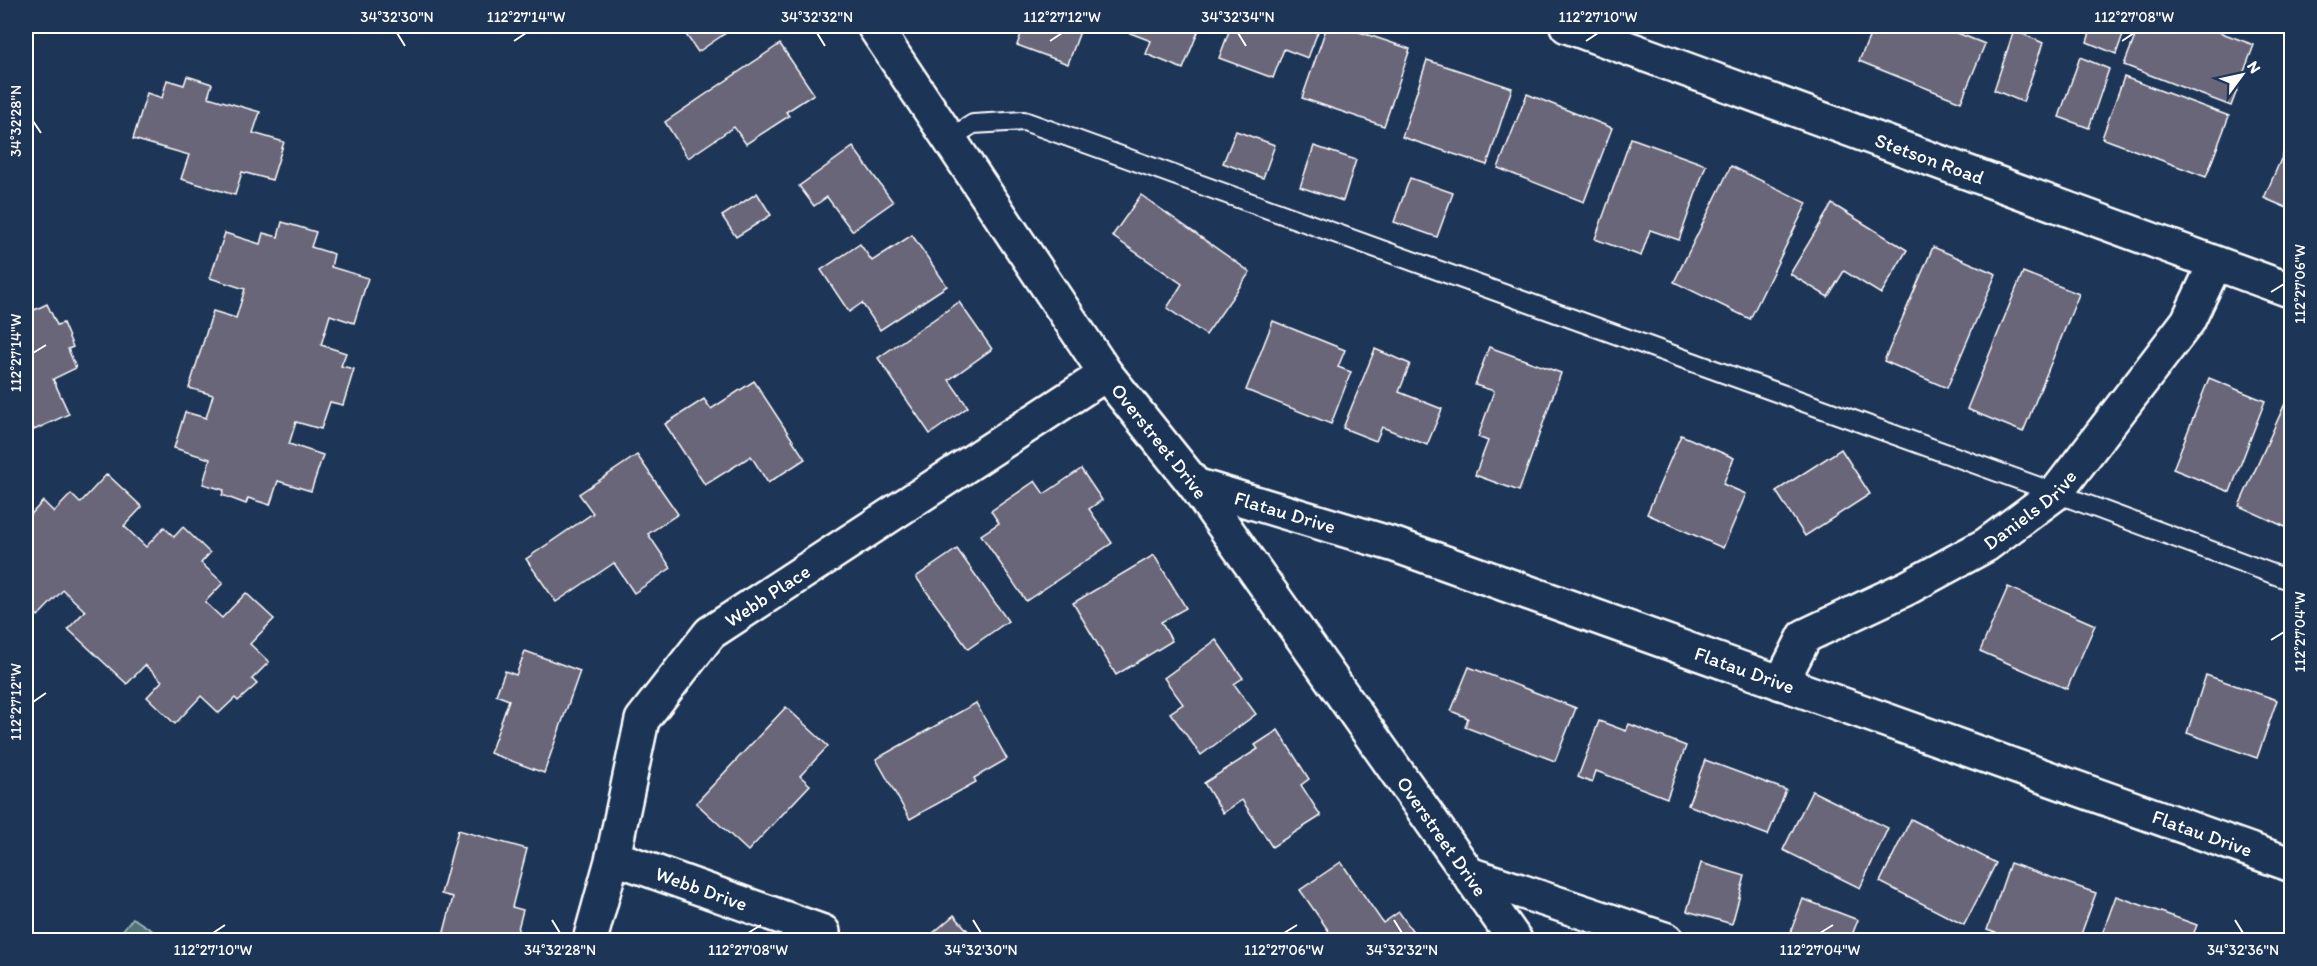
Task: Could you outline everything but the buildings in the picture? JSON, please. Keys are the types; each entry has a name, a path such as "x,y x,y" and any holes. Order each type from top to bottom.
{"street":[{"name":"Overstreet Drive","path":"874,26 1106,374 1195,485 1515,940"},
{"name":"Stetson Road","path":"1567,26 2292,291"},
{"name":"Daniels Drive","path":"1781,683 1805,636 1907,588 1986,545 2056,494 2188,321 2215,264"},
{"name":"Webb Place","path":"590,940 613,857 642,720 710,633 1106,374"},
{"name":"Flatau Drive","path":"1195,485 1395,545 2292,865"},
{"name":"Webb Drive","path":"613,857 823,932"},
{"path":"1469,874 1667,940"}],"lane":[{"path":"949,139 973,124 1024,121 2292,580"}],"green space":[{"path":"133,918 167,940 114,940"}]}
